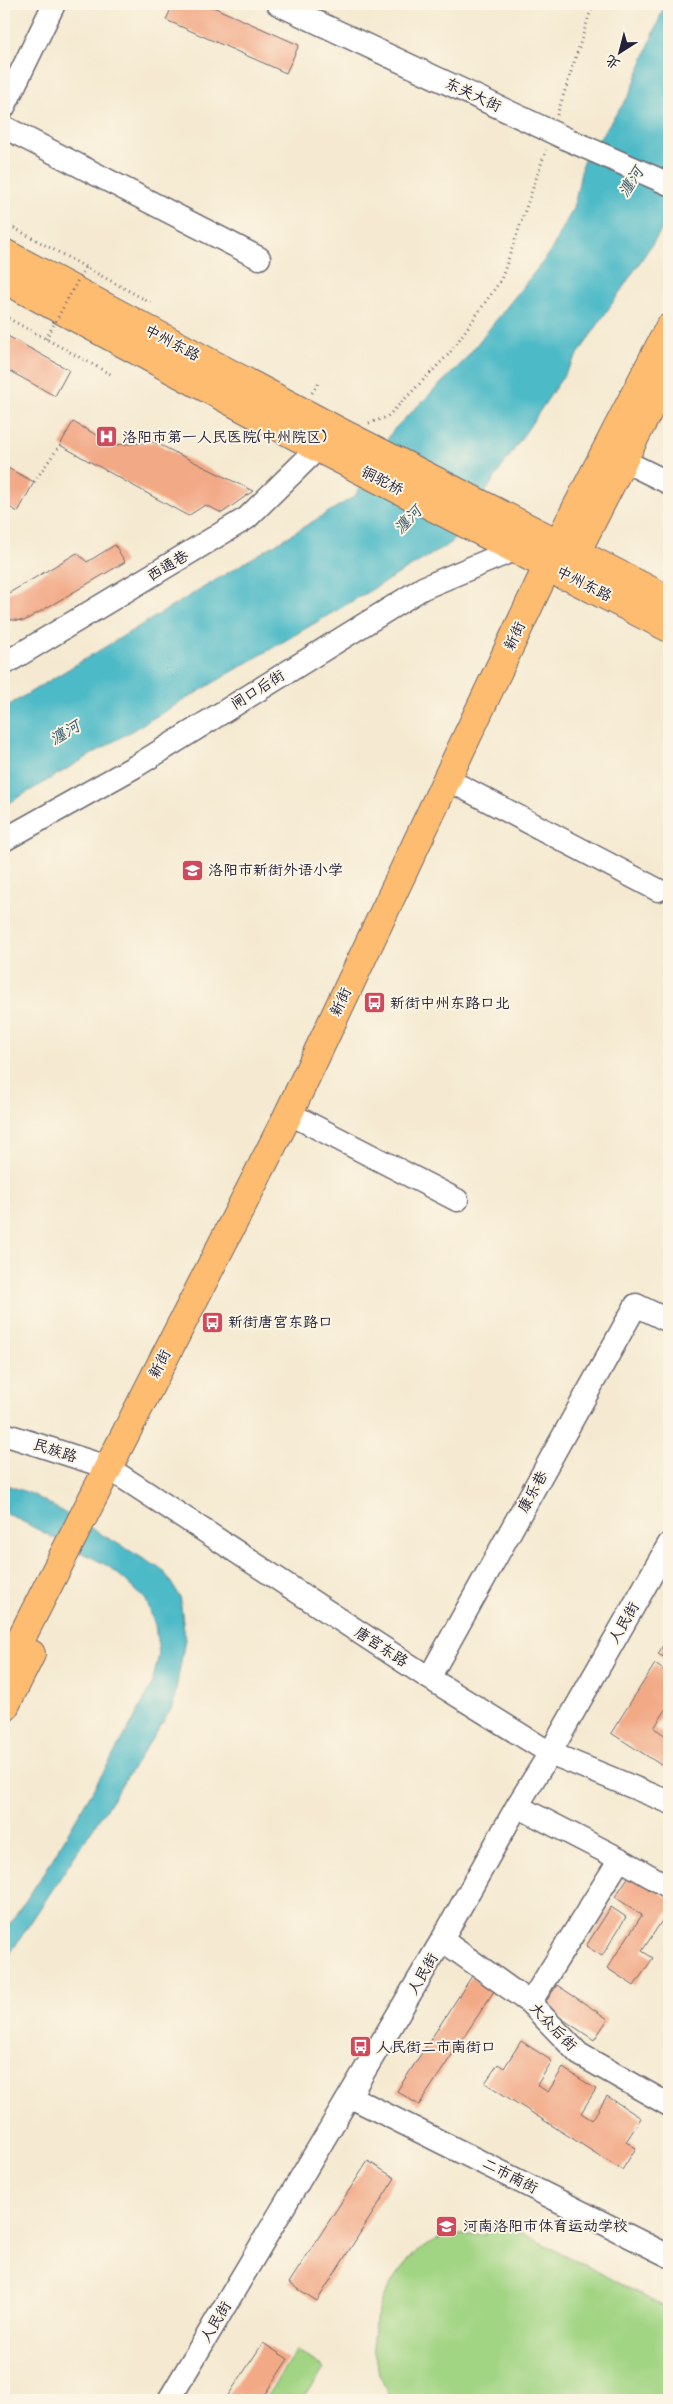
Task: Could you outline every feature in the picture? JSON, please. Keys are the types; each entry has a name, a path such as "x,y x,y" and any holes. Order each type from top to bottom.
{"main road":[{"name":"中州东路","path":"4,253 340,432"},
{"name":"中州东路","path":"4,279 318,448"},
{"name":"新街","path":"114,1472 562,558 614,456 669,328"},
{"path":"614,456 669,370"},
{"name":"铜驼桥","path":"340,432 508,535"},
{"name":"铜驼桥","path":"318,448 508,535"},
{"name":"中州东路","path":"508,535 669,600"},
{"name":"中州东路","path":"562,558 669,628"},
{"name":"新街","path":"4,1708 65,1568 90,1518 302,1120 462,787 562,558"},
{"name":"新街","path":"4,1672 65,1568"}],"street":[{"path":"4,107 54,4"},
{"name":"东关大街","path":"278,4 561,136 669,184"},
{"path":"4,127 259,258"},
{"name":"西通巷","path":"4,664 247,518 318,448"},
{"path":"614,456 669,483"},
{"name":"闸口后街","path":"4,840 136,766 508,535"},
{"path":"462,787 658,890"},
{"path":"302,1120 457,1200"},
{"name":"康乐巷","path":"429,1678 636,1305 669,1321"},
{"name":"民族路","path":"4,1434 114,1472"},
{"name":"唐宫东路","path":"114,1472 429,1678 550,1753 669,1802"},
{"name":"人民街","path":"169,2400 351,2096 669,1544"},
{"path":"517,1806 620,1859 669,1887"},
{"path":"530,2003 620,1859"},
{"name":"大众后街","path":"442,1940 530,2003 579,2054 669,2105"},
{"name":"二市南街","path":"351,2096 669,2256"}],"path":[{"path":"340,432 388,418 449,354 501,280 561,136 593,4"},
{"path":"14,228 151,303"},
{"path":"46,339 85,267"},
{"path":"4,316 112,375"},
{"path":"34,482 60,445"}],"green space":[{"name":"河南洛阳市体育运动学校","path":"495,2219 669,2309 669,2400 390,2400 376,2361 373,2338 380,2307 395,2277 417,2252 430,2243 449,2236 485,2235"},
{"path":"297,2350 324,2368 303,2400 264,2400"}],"water":[{"name":"瀍河","path":"665,4 669,4 669,219 451,543 4,806 4,708 355,496 393,430 462,363 549,254 574,207 583,162 630,94"},
{"path":"4,1484 32,1494 163,1570 180,1597 185,1639 173,1707 4,1963 4,1933 46,1870 132,1723 152,1684 159,1654 155,1625 146,1600 108,1566 4,1512"}],"building":[{"path":"173,4 206,4 299,45 286,73 166,20"},
{"path":"4,334 69,370 55,396 4,368"},
{"path":"73,422 115,445 154,442 253,491 222,513 205,505 188,516 60,445"},
{"path":"4,466 34,482 18,512 4,504"},
{"path":"115,545 125,562 24,621 4,619 4,585 9,593 77,553 87,562"},
{"path":"669,1635 669,1660 658,1654"},
{"path":"655,1664 669,1674 669,1705 654,1728 669,1738 669,1770 611,1733"},
{"path":"631,1873 669,1899 669,1910 642,1951 653,1958 634,1986 607,1968 642,1915 615,1897"},
{"path":"611,1907 626,1917 602,1956 586,1946"},
{"path":"472,1976 494,1991 419,2105 397,2091"},
{"path":"557,1985 608,2019 594,2040 543,2006"},
{"path":"521,2041 552,2061 537,2085 548,2092 563,2068 596,2089 581,2113 592,2120 607,2096 641,2118 626,2142 636,2148 622,2170 485,2083 498,2064 504,2068"},
{"path":"368,2161 395,2178 317,2301 289,2283"},
{"path":"263,2343 288,2359 261,2400 225,2400"}],"place":[{"name":"洛阳市第一人民医院(中州院区)","path":"106,437"},
{"name":"洛阳市新街外语小学","path":"192,870"},
{"name":"新街中州东路口北","path":"374,1003"},
{"name":"新街唐宫东路口","path":"212,1322"},
{"name":"人民街二市南街口","path":"360,2047"},
{"name":"河南洛阳市体育运动学校","path":"447,2226"}]}
